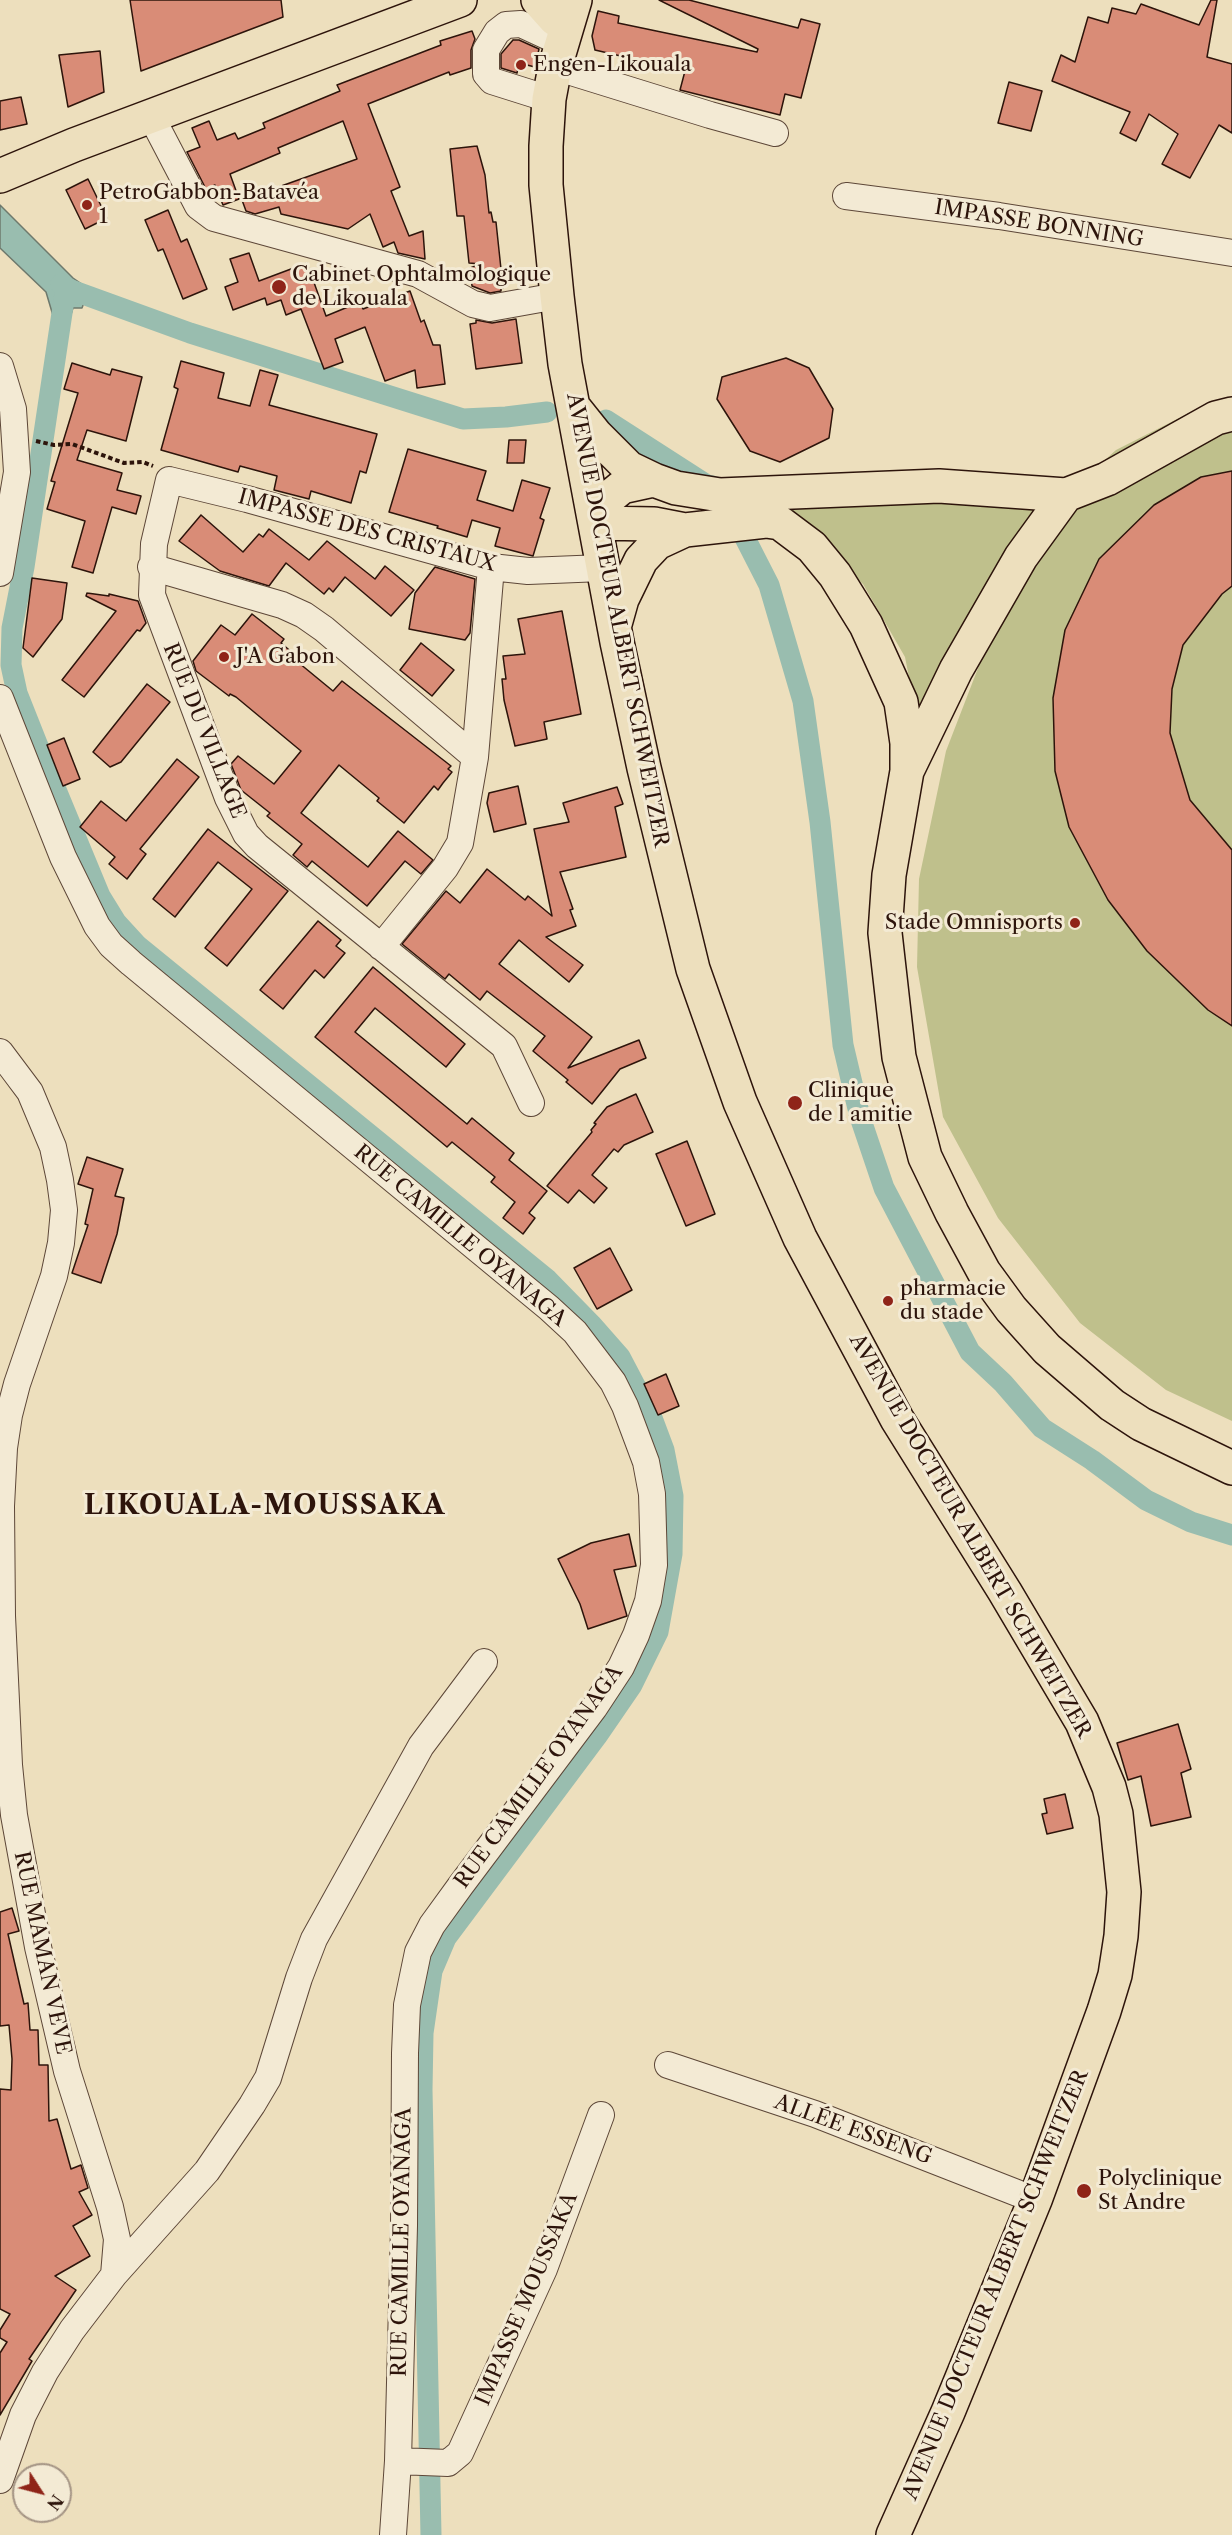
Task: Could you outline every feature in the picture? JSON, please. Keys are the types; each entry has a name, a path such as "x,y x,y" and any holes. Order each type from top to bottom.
{"main road":[{"path":"2,172 460,0"},
{"path":"538,0 565,34"},
{"name":"AVENUE DOCTEUR ALBERT SCHWEITZER","path":"565,34 549,99 546,184 556,296 565,364 603,568 644,768 693,969 748,1121 800,1238 897,1419 1005,1592 1082,1722 1112,1796 1116,1814 1124,1892 1115,1976 1085,2066 1035,2200 948,2412 893,2535"},
{"path":"574,408 628,468 676,488 720,495 939,486 1066,495 1107,479 1216,418 1232,414"},
{"path":"595,517 622,487 654,480"},
{"path":"720,495 766,521"},
{"path":"907,771 956,670 1021,557 1066,495"},
{"path":"595,517 685,530 766,521 780,523 812,547 835,575 866,625 901,702 907,771 890,875 885,933 899,1057 925,1157 984,1272 1011,1310 1047,1350 1112,1405 1141,1424 1232,1468"},
{"path":"615,626 622,599 641,560 657,543 685,530"}],"street":[{"path":"549,99 492,81 486,74 486,50 496,32 506,25 521,24 565,34 710,115 775,132"},
{"path":"151,116 198,206 214,218 418,274 473,304 490,308 556,296"},
{"name":"IMPASSE BONNING","path":"846,196 999,216 1232,254"},
{"path":"0,366 13,409 17,472 0,573"},
{"name":"RUE DU VILLAGE","path":"170,480 158,522 152,567 152,595 165,635 228,798 246,834 257,846 504,1046 531,1102"},
{"name":"IMPASSE DES CRISTAUX","path":"170,480 247,499 491,567 528,572 603,568"},
{"path":"152,567 282,605 304,615 324,628 475,757"},
{"path":"381,947 445,868 460,843 475,757 491,567"},
{"name":"RUE CAMILLE OYANAGA","path":"0,698 63,857 97,926 111,945 575,1332 613,1382 626,1406 646,1462 652,1494 654,1565 648,1601 636,1635 621,1667 594,1708 432,1925 418,1952 407,2005 404,2226 417,2462 393,2535"},
{"name":"RUE MAMAN VEVE","path":"0,1052 30,1092 49,1137 60,1180 64,1210 61,1243 54,1276 17,1384 4,1448 1,1506 2,1616 9,1765 14,1815 40,1958 67,2071 110,2207 117,2239 114,2275"},
{"path":"0,2480 23,2415 45,2372 72,2330 114,2275 207,2171 268,2078 299,1978 314,1939 421,1746 484,1662"},
{"name":"ALLÉE ESSENG","path":"668,2065 815,2114 1035,2200"},
{"name":"IMPASSE MOUSSAKA","path":"417,2462 448,2463 460,2453 544,2269 601,2115"}],"path":[{"path":"37,441 54,445 72,444 124,463 143,462 156,467 170,480"}],"green space":[{"name":"Stade Omnisports","path":"1232,396 1232,1421 1166,1390 1080,1323 998,1218 943,1117 917,967 919,879 946,751 1021,557 1066,495 1116,450 1193,411"},
{"path":"934,497 1044,507 919,728 905,657 863,584 780,509"}],"shaded area":[{"path":"0,205 73,278 89,289 82,308 73,308 69,321 54,319 46,292 0,248"}],"building":[{"path":"130,0 281,0 283,17 141,71"},
{"path":"659,0 689,0 798,28 801,19 820,24 801,98 785,94 780,115 680,90 685,71 595,50 592,36 598,11 619,16 618,23 757,52 758,49"},
{"path":"1211,0 1217,0 1207,57 1232,64 1232,133 1219,125 1190,178 1162,164 1178,134 1149,114 1136,141 1120,133 1130,112 1052,81 1061,55 1075,62 1088,17 1108,23 1112,8 1136,14 1141,4 1199,25"},
{"path":"472,31 475,39 471,50 471,68 450,75 449,72 368,104 400,187 391,191 409,236 423,231 425,259 398,253 394,242 383,247 370,214 348,229 281,214 279,207 255,214 246,211 242,200 357,159 343,121 278,148 280,153 230,174 239,199 223,205 215,185 206,189 187,152 200,147 192,128 209,121 217,140 235,133 238,139 265,128 263,123 340,91 337,85 441,45 440,41"},
{"path":"513,40 519,40 539,49 535,67 519,63 517,73 501,68 501,54"},
{"path":"100,51 104,92 68,107 59,55"},
{"path":"1009,82 1042,91 1031,131 998,123"},
{"path":"21,97 27,124 0,130 0,101"},
{"path":"477,146 485,175 489,213 491,212 493,222 496,222 503,288 501,291 490,293 472,286 470,268 481,264 469,263 464,216 457,216 450,149"},
{"path":"88,179 107,218 85,229 66,190"},
{"path":"168,210 181,242 187,239 207,289 183,299 163,249 158,251 145,220"},
{"path":"249,253 259,281 307,263 326,316 360,302 363,309 410,291 421,322 424,320 433,345 440,345 445,384 417,388 415,370 385,381 365,327 335,339 343,362 324,369 301,309 286,315 281,300 267,305 265,298 233,310 225,287 238,282 230,259"},
{"path":"516,319 522,363 476,369 470,324 476,323 476,320 492,323"},
{"path":"786,358 809,368 833,409 829,438 780,462 750,451 717,399 722,377"},
{"path":"181,361 224,373 218,398 250,406 260,370 278,375 269,405 377,434 366,473 360,471 351,503 311,491 309,499 274,490 277,476 240,466 238,472 161,450 178,389 174,387"},
{"path":"72,363 110,375 112,369 142,377 126,441 87,430 77,460 122,473 117,490 141,496 136,514 112,507 93,573 72,567 85,521 47,509 55,482 51,481 78,393 64,389"},
{"path":"509,440 526,440 524,463 507,463"},
{"path":"408,449 486,471 477,500 513,511 522,480 550,488 540,518 544,520 533,556 495,546 500,528 472,520 467,537 389,512"},
{"path":"1232,471 1232,586 1222,594 1183,645 1172,689 1170,733 1190,800 1232,850 1232,1026 1208,1010 1147,951 1108,900 1069,827 1055,771 1053,698 1065,630 1099,559 1154,505 1201,477"},
{"path":"201,515 243,552 259,534 263,537 269,529 309,560 327,541 375,579 385,566 414,590 391,616 345,577 333,592 329,588 324,594 286,563 269,586 220,571 179,541"},
{"path":"435,567 475,579 470,633 465,640 409,629 415,593"},
{"path":"32,578 67,583 62,619 33,657 23,648"},
{"path":"87,593 109,596 109,594 138,601 146,623 140,631 137,630 84,697 62,680 116,611 86,596"},
{"path":"562,611 581,714 544,722 547,739 515,746 504,700 502,679 506,679 503,656 525,654 518,619"},
{"path":"252,614 284,639 281,643 301,660 299,663 333,691 342,681 451,766 448,769 452,772 438,790 434,786 404,823 377,801 379,798 339,765 301,813 368,867 398,831 433,860 421,874 405,861 367,906 312,861 307,867 293,855 302,844 267,816 270,813 241,790 231,764 238,756 274,784 301,751 236,697 230,694 229,696 196,671 193,661 221,625 235,635"},
{"path":"421,643 454,670 432,696 400,670"},
{"path":"147,684 170,702 121,762 110,767 93,752"},
{"path":"64,738 80,779 63,786 47,745"},
{"path":"177,759 199,777 140,849 146,854 127,879 109,864 115,857 80,827 101,801 126,821"},
{"path":"518,786 526,824 494,832 487,803 489,793"},
{"path":"617,787 623,804 615,807 626,857 560,872 573,909 570,910 576,926 546,937 583,965 569,982 519,940 499,964 592,1037 568,1068 639,1040 646,1058 620,1069 592,1104 566,1082 568,1080 533,1051 545,1036 487,991 480,1000 449,974 445,979 402,944 446,891 460,903 487,869 525,900 528,896 552,916 534,829 569,822 563,803"},
{"path":"208,829 288,891 227,966 205,948 252,889 218,862 175,917 153,899"},
{"path":"318,921 341,940 336,946 345,953 324,978 315,970 283,1009 260,990"},
{"path":"373,967 465,1044 446,1067 375,1008 355,1032 467,1124 472,1118 514,1153 509,1160 547,1191 529,1213 535,1218 523,1234 503,1218 515,1202 491,1182 495,1177 452,1142 447,1147 315,1037"},
{"path":"636,1094 653,1132 624,1145 618,1152 614,1149 592,1175 607,1188 594,1203 579,1190 568,1203 547,1186 592,1132 596,1124 594,1123 607,1107"},
{"path":"687,1141 715,1214 686,1226 656,1154"},
{"path":"87,1157 123,1169 115,1196 124,1198 117,1234 101,1283 72,1273 88,1225 85,1224 93,1189 78,1184"},
{"path":"610,1248 632,1290 597,1309 574,1268"},
{"path":"666,1374 679,1406 658,1415 644,1384"},
{"path":"629,1534 636,1566 614,1570 627,1616 588,1629 580,1604 558,1559 591,1543"},
{"path":"1178,1724 1191,1769 1181,1773 1191,1817 1151,1826 1141,1776 1128,1780 1117,1743"},
{"path":"1065,1794 1073,1828 1047,1834 1042,1814 1047,1813 1044,1799"},
{"path":"12,1908 19,1931 8,1934 24,2004 28,2003 30,2030 38,2030 39,2065 48,2065 49,2121 57,2119 71,2169 81,2165 88,2188 79,2192 92,2215 73,2226 90,2256 55,2276 76,2290 29,2359 32,2361 0,2415 0,2353 7,2342 0,2338 0,2330 10,2314 0,2309 0,2089 11,2090 12,2059 9,2025 0,2026 0,1912"}],"waterway":[{"path":"61,284 66,288 190,333 463,419 547,412"},
{"path":"65,293 24,567 12,628 11,665 17,693 100,896 116,922 138,946 548,1280 591,1324 620,1357 652,1418 664,1450 673,1496 672,1554 658,1632 632,1685 597,1736 446,1938 432,1971 423,2033 422,2090 431,2535"},
{"path":"606,420 707,485 713,486"},
{"path":"745,538 769,585 803,701 820,822 843,1045 860,1117 884,1188 970,1352 1003,1383 1042,1428 1092,1460 1146,1500 1191,1522 1232,1535"}],"place":[{"name":"Engen-Likouala","path":"521,65"},
{"name":"PetroGabbon-Batavéa 1","path":"87,205"},
{"name":"Cabinet Ophtalmologique de Likouala","path":"279,287"},
{"name":"J'A Gabon","path":"224,657"},
{"name":"Stade Omnisports","path":"1075,923"},
{"name":"Clinique de l amitie","path":"795,1103"},
{"name":"pharmacie du stade","path":"888,1301"},
{"name":"Polyclinique St Andre","path":"1084,2191"}],"district":[{"name":"LIKOUALA-MOUSSAKA","path":"265,1506"}]}
